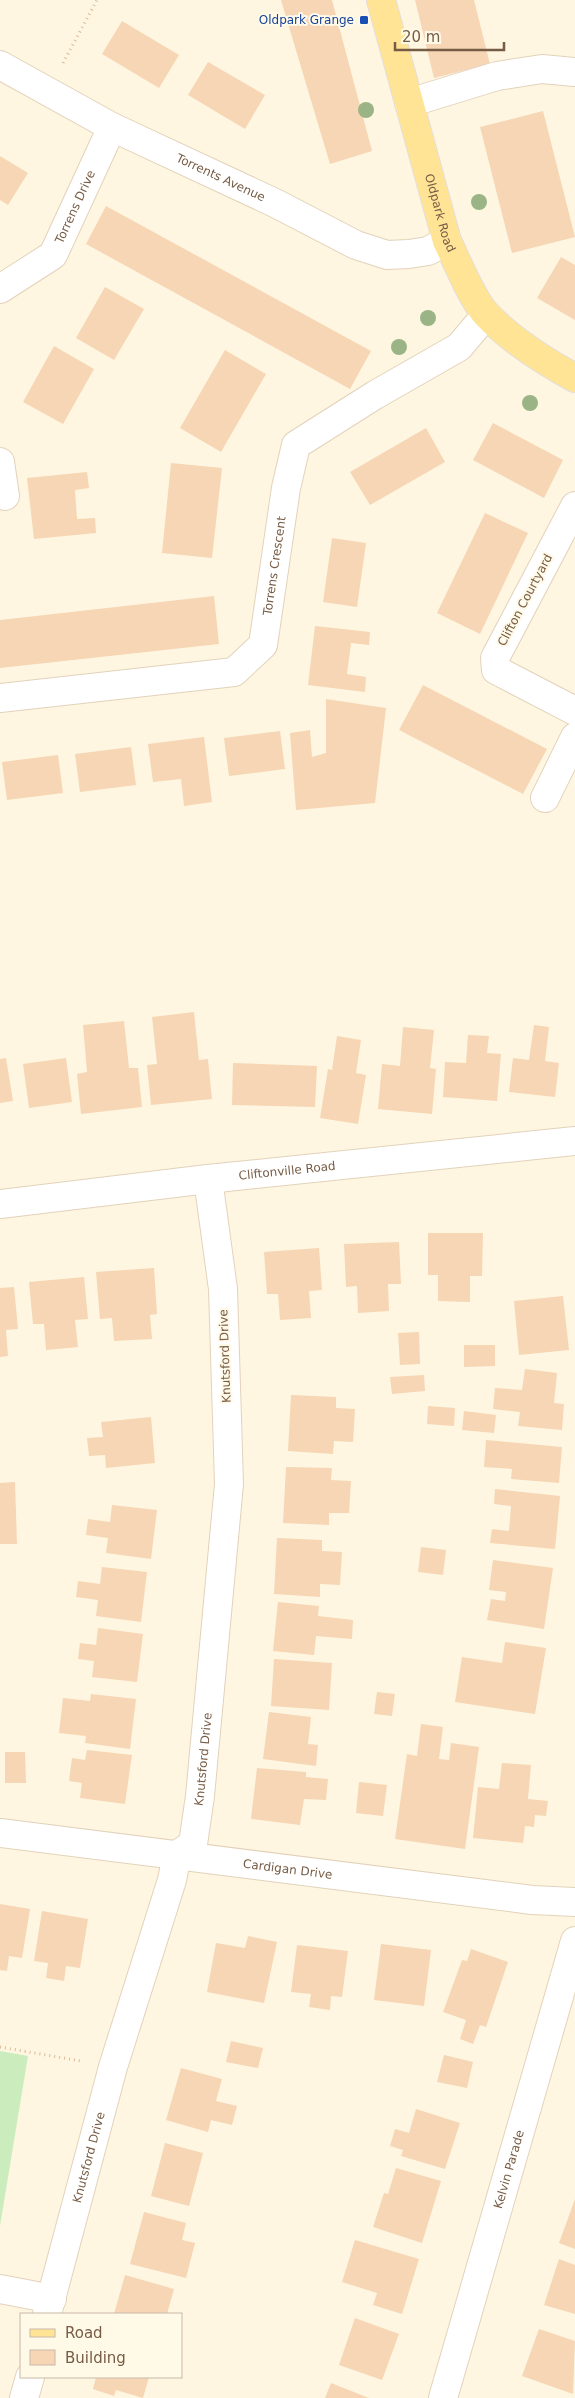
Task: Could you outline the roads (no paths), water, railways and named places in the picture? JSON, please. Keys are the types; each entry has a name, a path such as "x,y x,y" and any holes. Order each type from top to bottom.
{"main road":[{"name":"Oldpark Road","path":"381,0 447,241 463,274 486,315 538,358 575,378"}],"street":[{"name":"Torrents Avenue","path":"0,65 112,127 275,203 356,245 387,255 428,251 447,241"},
{"path":"409,103 497,76 542,69 575,72"},
{"name":"Torrens Drive","path":"0,289 53,255 112,127"},
{"name":"Torrens Crescent","path":"0,698 234,672 263,645 286,488 296,445 375,395 459,347 486,315"},
{"path":"0,462 4,496"},
{"name":"Clifton Courtyard","path":"575,506 495,658 496,670 575,711"},
{"path":"545,798 575,737"},
{"name":"Cliftonville Road","path":"0,1204 208,1179 575,1141"},
{"name":"Knutsford Drive","path":"49,2307 113,2067 172,1880 177,1855 193,1844 200,1796 229,1484 224,1289 208,1179"},
{"name":"Cardigan Drive","path":"0,1833 532,1900 575,1902"},
{"name":"Kelvin Parade","path":"443,2398 575,1941"},
{"path":"0,2289 49,2307"},
{"path":"24,2398 30,2378"}],"place":[{"name":"Oldpark Grange","path":"364,20"}]}
